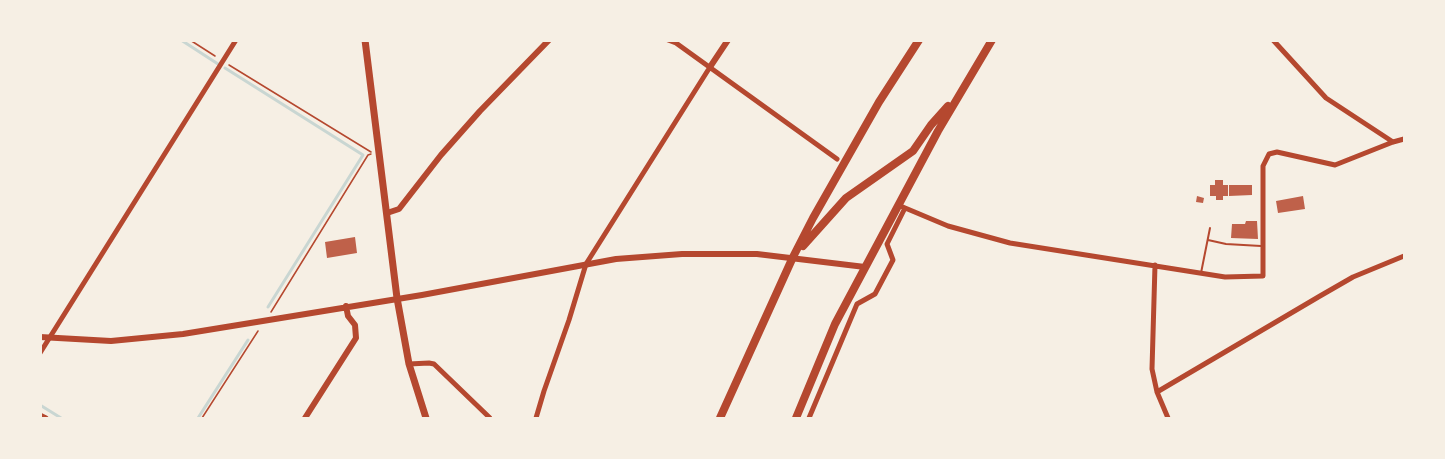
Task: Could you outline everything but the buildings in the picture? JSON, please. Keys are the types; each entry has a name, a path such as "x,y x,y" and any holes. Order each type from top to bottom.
{"highway":[{"path":"720,418 793,257 879,102 919,40"},
{"path":"796,418 835,324 992,40"},
{"path":"793,257 846,198 913,151 931,125 961,93"}],"main road":[{"path":"365,40 397,298 410,364 426,418"}],"street":[{"path":"40,353 236,40"},
{"path":"387,213 399,209 441,154 549,40"},
{"path":"668,40 676,43 837,159"},
{"path":"536,418 586,264 728,40"},
{"path":"1273,40 1326,98 1393,142"},
{"path":"810,418 857,304 875,294 893,260 886,244 901,207 948,226 1010,243 1224,277 1263,276 1263,166 1269,154 1277,152 1335,165 1404,139"},
{"path":"40,337 111,341 154,338 616,259 690,254 757,254 865,267"},
{"path":"1157,392 1353,277 1404,256"},
{"path":"1155,265 1152,369 1157,392 1168,418"},
{"path":"305,418 356,338 355,325 348,316 346,306"},
{"path":"410,364 434,364 490,418"},
{"path":"40,415 46,418"}],"lane":[{"path":"1200,273 1210,228"},
{"path":"1208,240 1226,244 1263,246"}],"path":[{"path":"190,40 373,153 368,155 202,418"}],"waterway":[{"path":"181,40 218,64"},
{"path":"225,68 363,155 268,307"},
{"path":"198,418 248,340"},
{"path":"40,405 61,418"}]}
